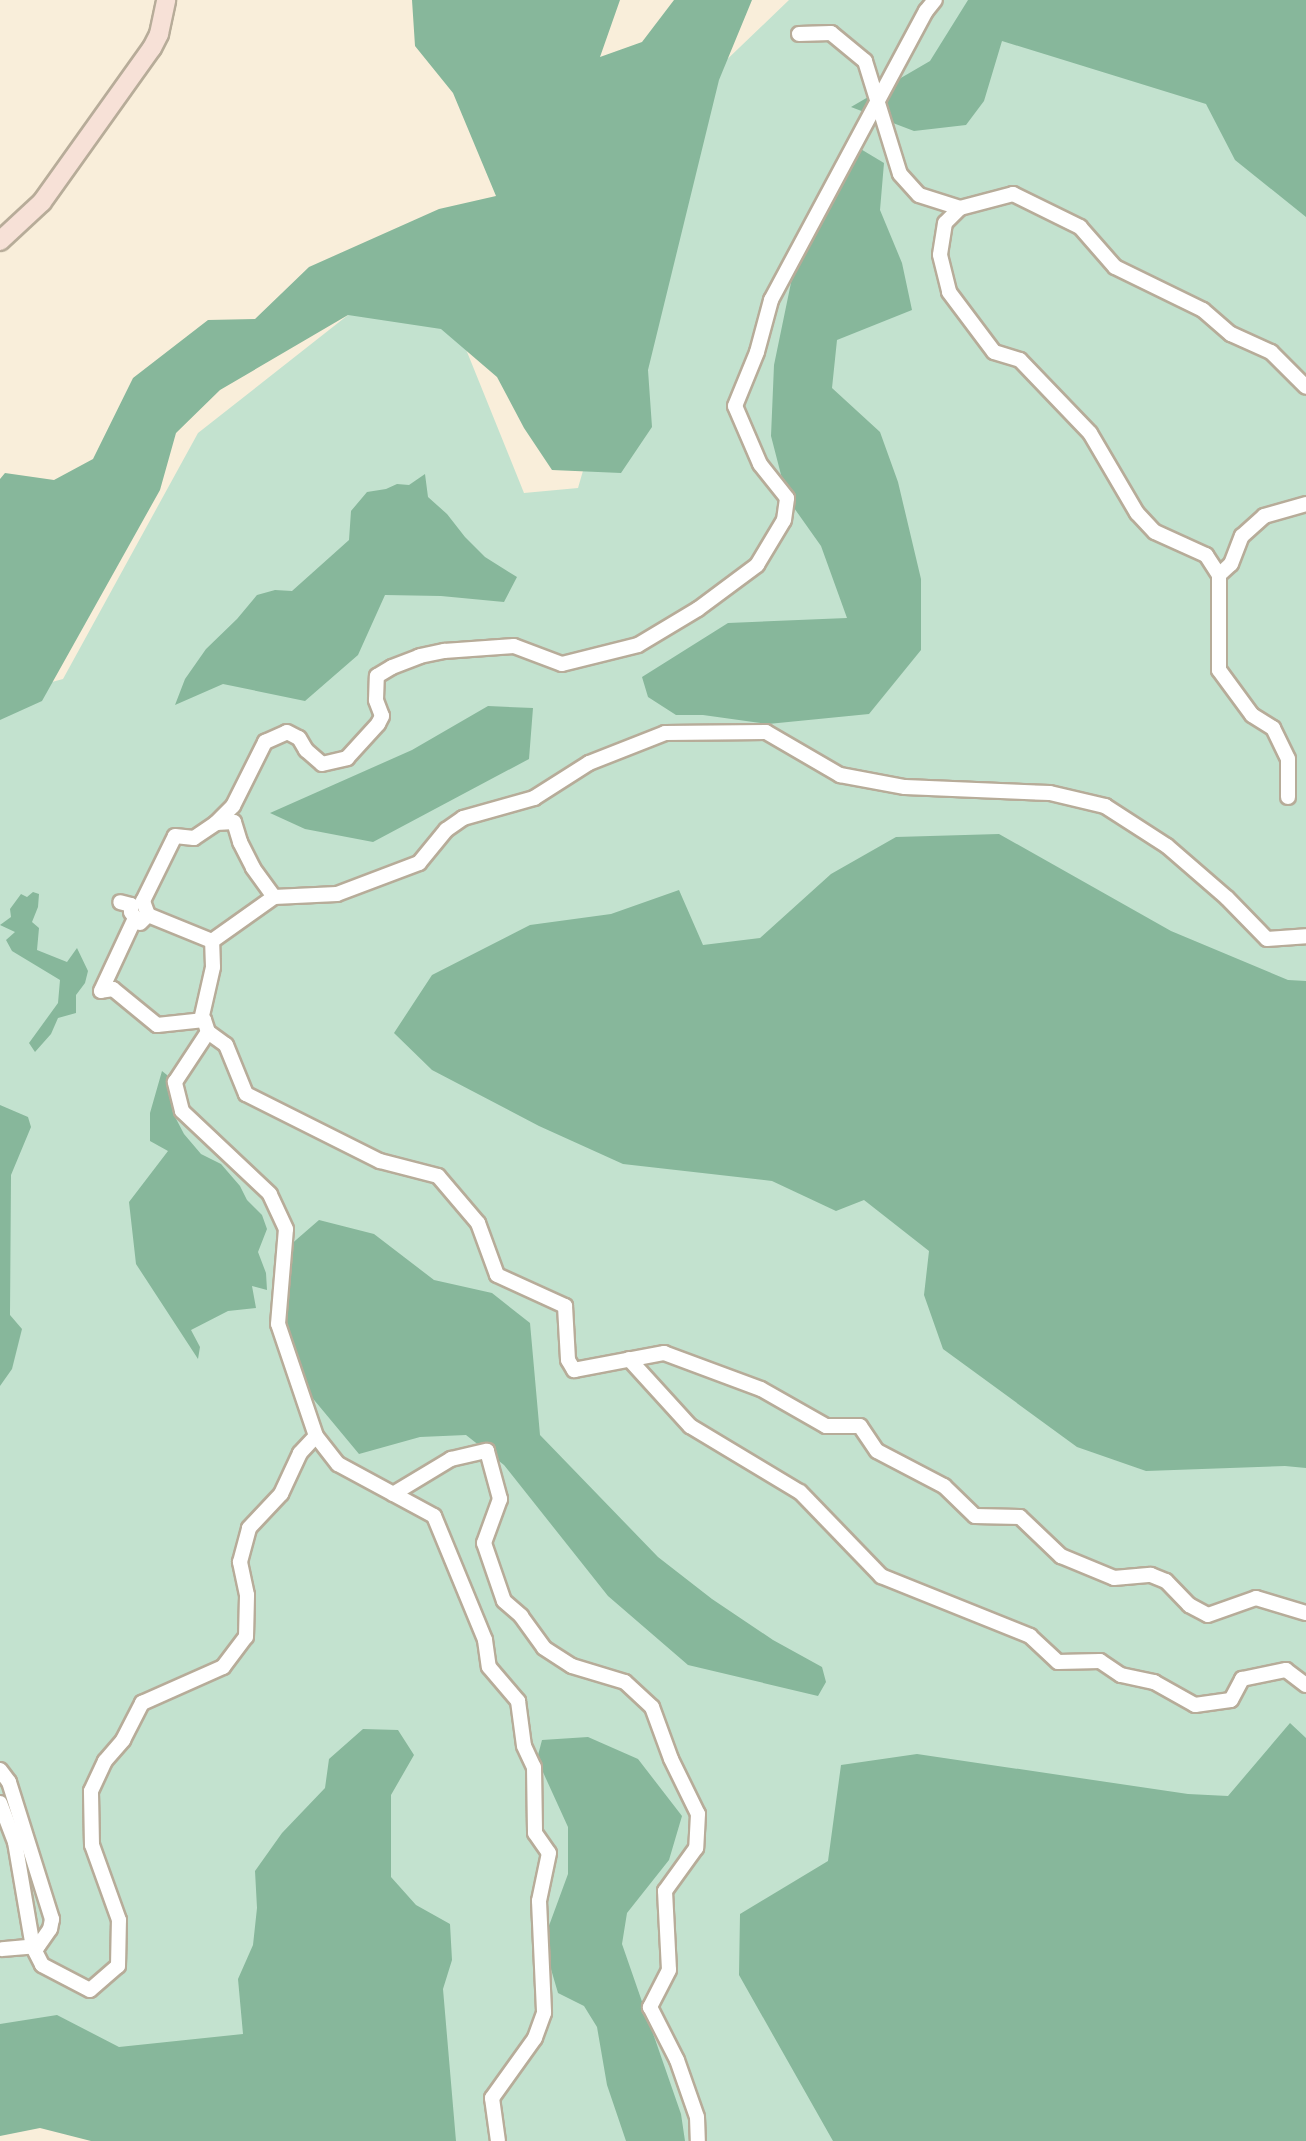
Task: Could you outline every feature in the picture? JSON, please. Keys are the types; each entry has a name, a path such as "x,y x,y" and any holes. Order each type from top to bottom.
{"street":[{"path":"0,241 42,202 152,48 159,34 166,0"},
{"path":"212,940 144,919 143,901 175,836 194,838 216,823 233,806 265,742 288,732 299,738 306,750 322,764 347,758 378,724 382,716 376,700 377,676 392,667 420,656 444,651 514,646 562,664 638,645 698,609 757,565 784,520 787,498 760,464 735,406 757,352 771,300 926,10 935,0"},
{"path":"799,34 831,33 865,61 900,174 919,195 960,208"},
{"path":"1288,796 1288,759 1273,728 1252,715 1219,670 1219,575 1206,555 1155,532 1137,513 1090,433 1020,360 994,352 949,292 940,255 945,223 960,208 1013,194 1080,227 1115,267 1203,310 1231,334 1271,352 1306,387"},
{"path":"1219,575 1231,564 1242,536 1264,516 1306,504"},
{"path":"212,940 274,897 337,894 419,863 446,830 463,818 534,798 589,763 665,733 766,732 840,775 904,787 1050,793 1105,806 1167,846 1227,898 1268,939 1306,936"},
{"path":"216,823 234,822 240,842 253,868 274,897"},
{"path":"120,902 131,905 130,912 135,918 101,991 113,989 157,1025 204,1026 226,1045 246,1094 380,1161 438,1176 478,1223 497,1275 565,1306 568,1360 574,1370 664,1353 761,1389 826,1426 860,1426 877,1451 944,1486 975,1516 1020,1517 1061,1556 1114,1578 1151,1575 1166,1581 1189,1605 1208,1615 1256,1598 1306,1612"},
{"path":"212,940 213,967 204,1026 175,1082 182,1111 270,1194 286,1229 278,1324 316,1436 338,1464 434,1516 485,1640 489,1667 518,1701 524,1746 534,1767 535,1833 549,1852 539,1901 544,2013 535,2038 492,2098 498,2141"},
{"path":"628,1359 690,1426 800,1492 881,1576 1030,1636 1058,1662 1100,1661 1121,1675 1154,1682 1195,1705 1231,1700 1242,1679 1286,1670 1306,1685"},
{"path":"0,1803 15,1842 33,1947 42,1965 90,1990 117,1966 120,1920 92,1845 91,1791 105,1761 123,1740 142,1703 224,1667 246,1637 247,1595 240,1563 249,1528 281,1494 300,1453 316,1436"},
{"path":"393,1494 451,1459 487,1452 500,1499 484,1543 504,1601 521,1616 544,1648 572,1666 625,1682 652,1707 671,1759 698,1814 696,1848 665,1891 669,1970 650,2007 677,2060 697,2117 698,2141"},
{"path":"0,1770 9,1782 52,1919 46,1937 38,1947 2,1949"}],"green space":[{"path":"412,0 620,0 600,57 642,42 674,0 752,0 719,80 648,370 652,427 621,473 552,470 524,428 497,377 441,329 348,315 220,390 176,433 160,490 42,701 0,720 0,479 5,473 54,480 93,459 133,378 208,320 255,319 309,267 439,209 496,196 453,93 415,46"},
{"path":"789,0 1306,0 1306,1003 915,1180 1306,1446 1306,1867 857,2141 416,2141 117,2059 0,2037 0,696 63,679 198,433 390,282 459,332 524,493 578,488 692,93"},
{"path":"968,0 1306,0 1306,217 1235,160 1206,104 1002,41 984,101 966,125 914,131 851,107 930,61"},
{"path":"859,148 884,163 880,210 902,263 912,310 837,340 832,388 880,432 898,482 921,579 921,650 869,714 768,724 703,715 676,715 648,697 642,677 728,623 847,618 821,546 787,498 771,436 774,365 793,273"},
{"path":"425,474 428,497 447,514 485,557 517,577 504,602 441,596 385,595 358,655 305,701 223,684 175,705 185,679 206,649 237,619 257,595 275,590 292,591 349,540 351,511 367,492 386,489 397,484 409,485"},
{"path":"488,706 533,708 529,759 373,842 305,829 270,813 412,750"},
{"path":"999,834 1171,931 1288,980 1306,981 1306,1468 1285,1466 1146,1471 1077,1447 943,1349 924,1295 929,1251 864,1200 836,1211 772,1181 623,1164 539,1126 432,1070 394,1033 432,975 530,925 611,914 679,890 703,945 760,938 831,874 896,837"},
{"path":"33,892 39,894 38,907 32,922 39,928 37,950 67,962 77,948 88,971 85,983 76,995 76,1013 58,1018 51,1034 35,1052 29,1043 58,1003 60,980 12,951 6,940 15,932 0,925 11,917 10,909 21,894 27,897"},
{"path":"162,1071 167,1075 173,1113 184,1134 201,1154 221,1164 240,1186 247,1200 262,1215 267,1229 258,1252 266,1273 267,1290 252,1286 256,1308 228,1311 191,1330 200,1347 198,1359 136,1264 129,1202 168,1151 150,1141 150,1113"},
{"path":"0,1105 28,1117 31,1127 11,1175 10,1315 22,1329 12,1369 0,1386"},
{"path":"319,1220 374,1234 434,1280 492,1293 530,1323 540,1435 658,1557 712,1599 773,1640 822,1667 826,1682 818,1696 688,1665 608,1596 504,1465 466,1435 420,1437 359,1454 300,1383 278,1324 281,1253"},
{"path":"1290,1723 1306,1738 1306,2141 833,2141 739,1975 740,1914 828,1861 841,1765 917,1754 1188,1794 1228,1796"},
{"path":"363,1729 398,1730 414,1755 391,1795 391,1877 416,1905 450,1924 452,1960 443,1989 456,2141 91,2141 40,2128 0,2136 0,2024 57,2015 119,2047 243,2034 238,1979 253,1945 257,1908 255,1871 282,1833 325,1788 329,1759"},
{"path":"588,1737 638,1759 682,1816 669,1860 627,1913 622,1944 681,2114 685,2141 626,2141 607,2085 597,2027 584,2006 558,1993 543,1942 568,1874 568,1827 537,1759 542,1740"}]}
